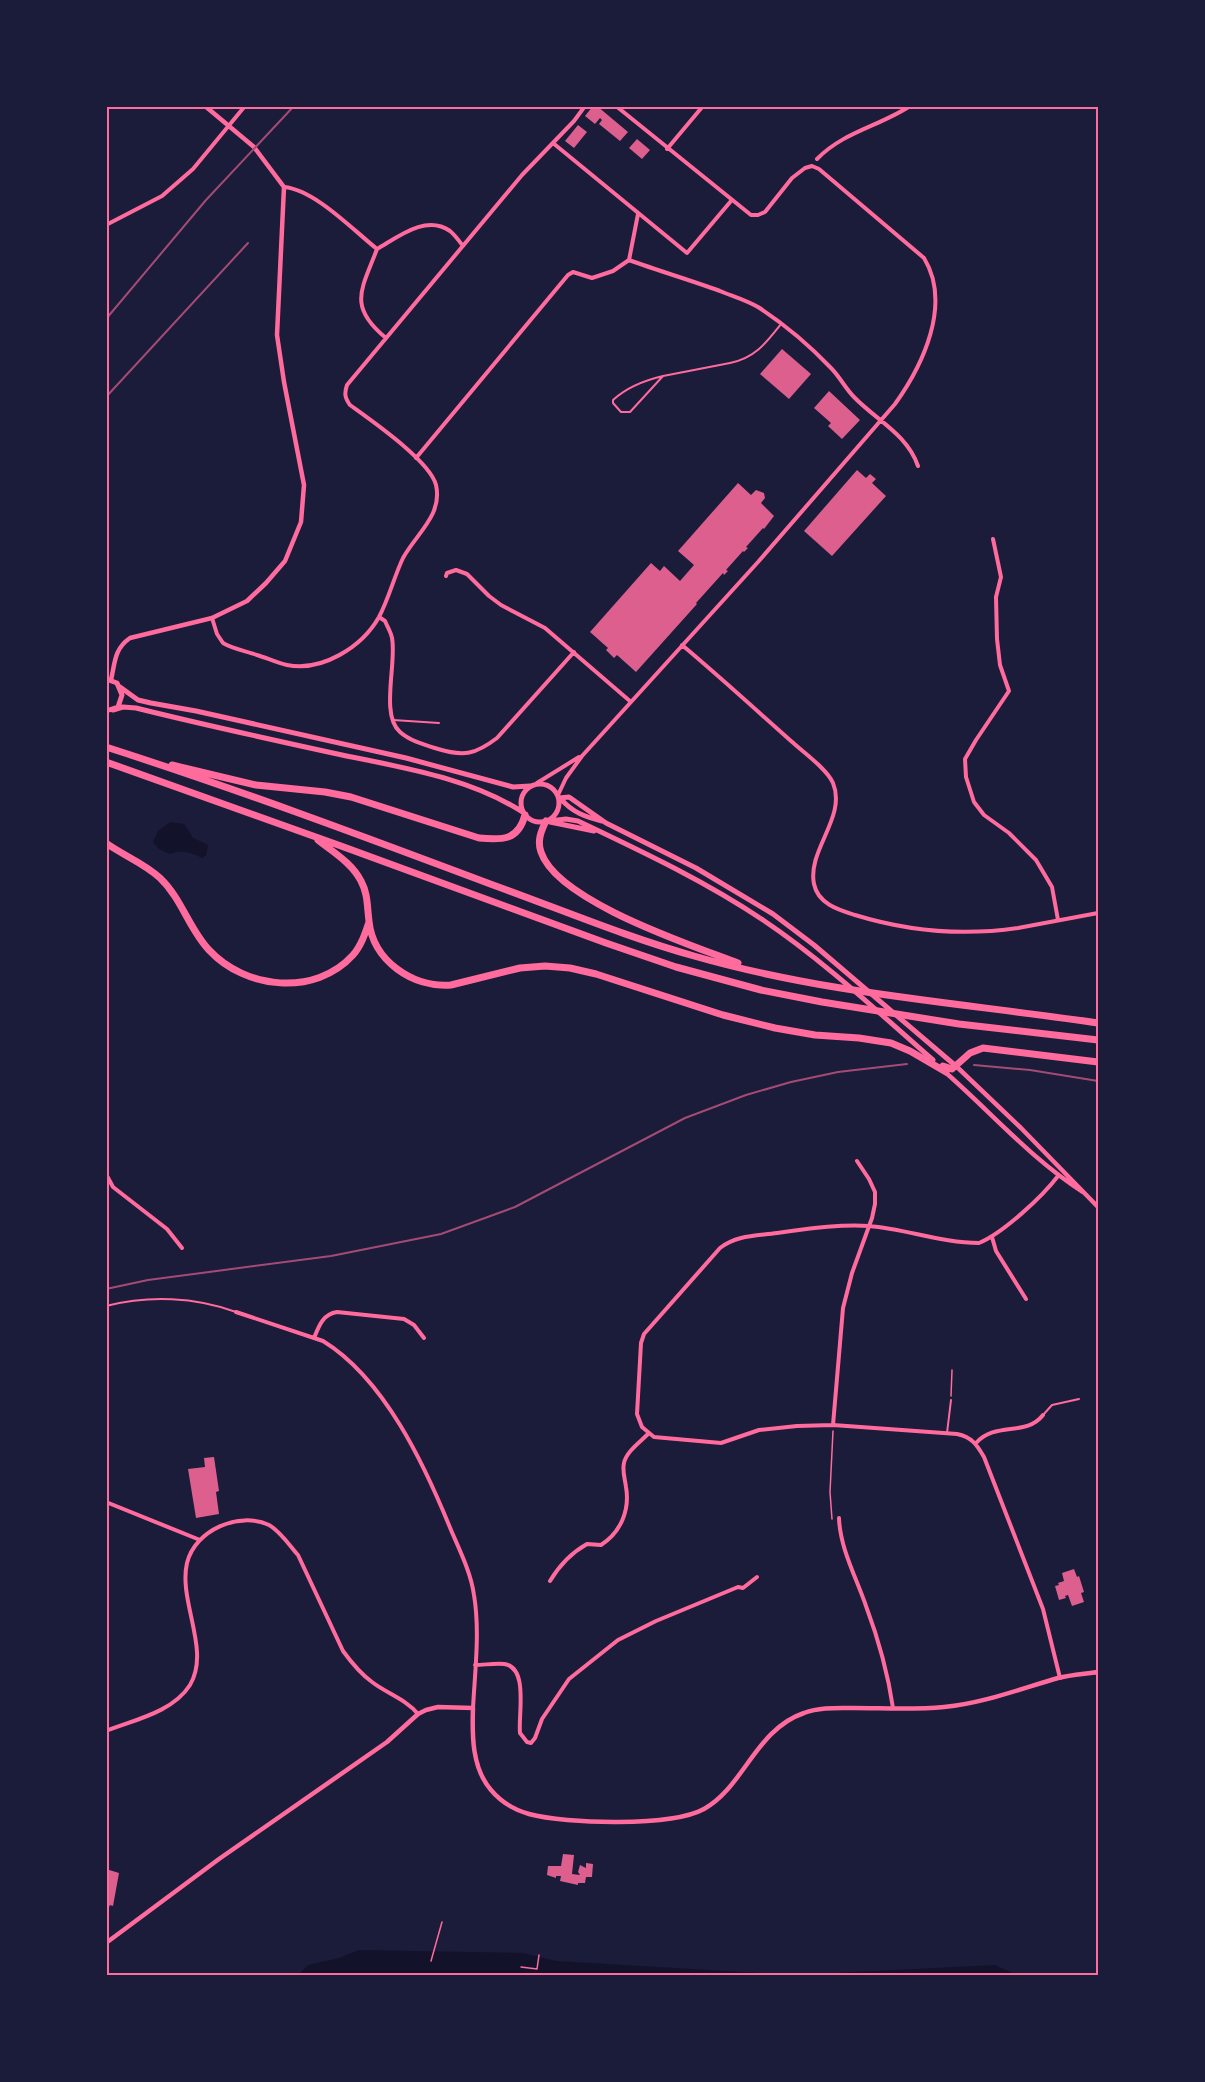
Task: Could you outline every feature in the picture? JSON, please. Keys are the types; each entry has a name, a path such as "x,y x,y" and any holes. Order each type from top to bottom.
{"highway":[{"path":"106,747 247,795 693,956 802,982 941,1004 1098,1023"},
{"path":"132,755 256,785 351,797 478,838 503,838 514,835 522,826 525,814"},
{"path":"106,762 676,967 761,990 834,1004 959,1024 1098,1040"},
{"path":"547,821 540,836 542,855 554,871 577,891 629,920 762,973"},
{"path":"311,835 344,860 361,879 366,892 369,922 376,941 391,964 414,980 427,984 451,985 520,968 545,966 570,968 596,974 723,1015 775,1028 891,1043 946,1072"},
{"path":"106,843 159,877 177,899 210,952 231,968 254,979 291,983 329,973 354,954 369,922"},
{"path":"933,1060 948,1068 957,1067 970,1053 983,1048 1098,1062"}],"main road":[{"path":"109,680 138,699 151,703 406,758 513,787 530,786 537,783 549,785 568,807 583,816 606,823 696,868 752,900 828,957 957,1067"},
{"path":"110,711 121,701 120,687"},
{"path":"110,711 123,707 136,708 413,771 484,791 496,796 533,821 547,821 601,832 744,908 818,961 933,1060"},
{"path":"525,814 521,805 522,798 530,786"},
{"path":"547,821 559,810 559,796"}],"street":[{"path":"109,680 121,644 130,638 212,618 247,601 285,561 301,522 304,485 277,335 284,187 254,147 205,106"},
{"path":"106,225 162,196 193,169 244,106"},
{"path":"212,618 216,634 227,645 288,665 318,665 358,641 379,617 403,559 431,518 437,504 434,480 425,466 350,405 345,399 347,385 522,175 585,106"},
{"path":"559,796 566,778 582,756 758,562 910,383 921,362 928,341 935,289 930,269 924,258 825,173 812,166 806,168 792,178 761,214 755,216 747,214 616,106"},
{"path":"668,149 703,106"},
{"path":"817,159 841,139 909,106"},
{"path":"553,143 687,253 731,201"},
{"path":"284,187 295,188 310,195 376,249"},
{"path":"416,458 570,273 592,278 614,271 629,260 638,213"},
{"path":"386,338 365,317 361,305 360,294 376,249 412,229 433,224 450,231 463,246"},
{"path":"629,260 732,296 755,306 781,324 820,358 854,397 905,441 914,454 918,466"},
{"path":"993,539 1001,577 996,597 997,639 1000,665 1009,691 965,759 966,777 974,802 984,815 1009,833 1036,860 1052,887 1058,920"},
{"path":"446,576 449,571 461,570 501,605 545,628 631,702"},
{"path":"379,617 385,621 392,638 390,709 397,729 401,734 452,753 468,753 483,749 497,738 574,652"},
{"path":"682,645 832,781 836,794 835,807 815,865 814,875 817,892 829,906 900,927 958,932 1016,928 1098,913"},
{"path":"537,783 582,756"},
{"path":"106,1047 106,1068"},
{"path":"933,1060 1028,1150 1058,1176 1083,1192"},
{"path":"957,1067 1046,1152 1098,1207"},
{"path":"833,1425 843,1308 875,1204 875,1192 857,1161"},
{"path":"106,1174 113,1187 166,1229 182,1248"},
{"path":"1058,1176 992,1238 979,1243 869,1226 737,1238 720,1248 644,1334 641,1343 638,1414 642,1428 648,1434 666,1439 721,1443 768,1429 833,1425 947,1433 964,1436 976,1443 992,1476 1040,1600 1060,1678"},
{"path":"992,1238 996,1251 1026,1299"},
{"path":"236,1312 314,1338 332,1347 369,1382 400,1425 424,1468 462,1555 474,1593 475,1665 472,1734 477,1762 483,1778 501,1801 528,1814 613,1822 664,1819 702,1811 723,1794 770,1735 785,1722 802,1713 834,1708 942,1707 978,1702 1060,1678 1098,1672"},
{"path":"314,1338 325,1317 329,1313 337,1312 404,1319 414,1325 424,1338"},
{"path":"976,1443 988,1432 1031,1426 1043,1415"},
{"path":"550,1581 558,1568 575,1552 586,1544 601,1545 622,1523 628,1495 623,1470 624,1463 648,1434"},
{"path":"106,1502 200,1540"},
{"path":"839,1518 841,1539 868,1610 893,1708"},
{"path":"106,1731 168,1706 190,1685 195,1675 197,1656 185,1580 186,1564 200,1540 211,1530 234,1522 254,1521 274,1529 298,1555 343,1651 350,1660 370,1681 405,1702 418,1714"},
{"path":"475,1665 505,1664 515,1670 520,1681 520,1733 527,1742 531,1743 542,1719 569,1679 618,1640 656,1621 738,1587 743,1588 757,1577"},
{"path":"106,1943 219,1859 387,1742 418,1714 438,1707 473,1708"}],"lane":[{"path":"663,376 630,412 621,412 613,403 618,395 663,376 741,361 766,343 781,324"},
{"path":"393,720 440,723"},
{"path":"106,1306 168,1298 221,1307 236,1312"},
{"path":"1043,1415 1052,1405 1079,1399"},
{"path":"947,1433 951,1400"}],"path":[{"path":"951,1400 952,1370"},
{"path":"833,1425 830,1492 832,1519 839,1518"},
{"path":"430,1961 442,1922"},
{"path":"521,1967 537,1969 539,1956"}],"shaded area":[{"path":"170,822 184,824 193,838 208,845 206,855 202,858 186,852 170,854 159,849 153,842 158,831"},
{"path":"359,1950 523,1953 556,1961 795,1975 995,1965 1017,1975 297,1976 308,1965 339,1958"}],"building":[{"path":"593,106 597,106 628,132 620,141 599,124 602,120 600,118 595,124 585,116"},
{"path":"578,125 587,132 574,148 565,141"},
{"path":"637,139 650,150 642,159 629,148"},
{"path":"782,349 811,374 789,399 760,374"},
{"path":"829,391 860,420 842,439 828,426 831,423 814,408"},
{"path":"857,470 866,478 870,474 876,479 872,483 886,496 832,556 804,531"},
{"path":"738,483 751,495 756,490 764,493 765,498 761,503 774,516 746,547 748,548 726,570 728,571 724,575 723,573 636,672 617,655 614,658 606,650 608,648 590,632 651,563 660,571 664,566 680,581 694,565 678,551"},
{"path":"214,1457 219,1491 216,1492 219,1514 196,1518 188,1469 205,1467 204,1458"},
{"path":"1074,1569 1084,1592 1081,1593 1084,1602 1072,1606 1068,1595 1059,1600 1055,1586 1064,1581 1062,1573"},
{"path":"563,1854 574,1855 572,1874 580,1875 578,1872 580,1865 586,1868 586,1863 593,1864 592,1877 586,1877 585,1883 578,1883 578,1885 560,1881 561,1876 556,1876 556,1878 547,1875 548,1866 561,1866"},
{"path":"106,1869 119,1873 113,1906 109,1907 106,1906"}],"railway":[{"path":"106,319 206,200 294,106"},
{"path":"106,397 248,243"},
{"path":"106,1289 148,1280 331,1256 441,1234 515,1207 685,1118 746,1095 838,1072 907,1064"},
{"path":"974,1065 1030,1070 1098,1081"}]}
